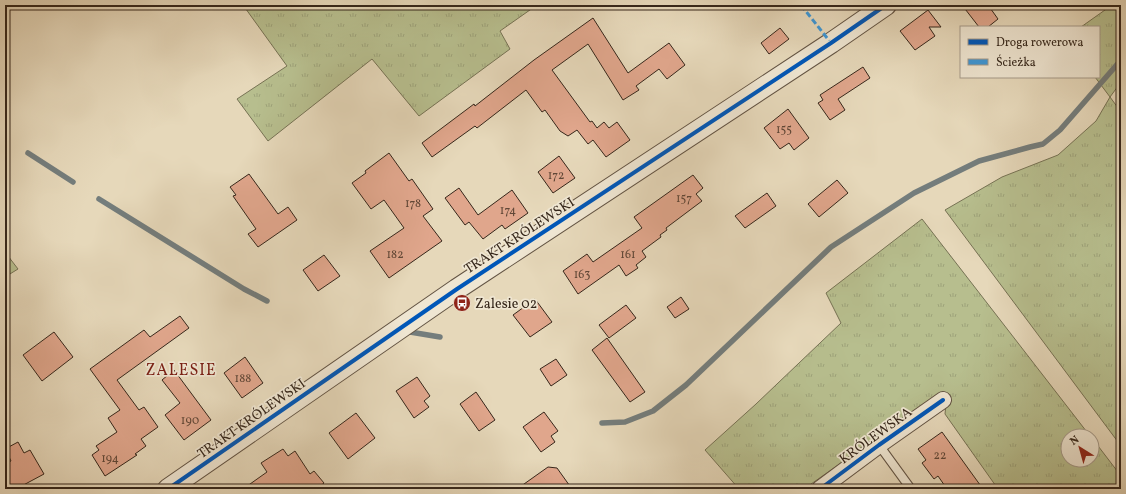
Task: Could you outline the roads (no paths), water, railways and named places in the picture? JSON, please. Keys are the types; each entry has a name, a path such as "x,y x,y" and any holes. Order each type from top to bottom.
{"street":[{"name":"TRAKT KRÓLEWSKI","path":"168,489 457,289 831,43 886,5"},
{"name":"KRÓLEWSKA","path":"820,489 879,444 943,400"}],"lane":[{"path":"879,444 911,489"}],"waterway":[{"path":"602,423 625,422 653,411 686,385 831,247 914,193 979,161 1043,144 1060,130 1121,60"},
{"path":"28,153 73,182"},
{"path":"99,199 244,289 267,301"},
{"path":"410,332 440,337"}],"place":[{"name":"Zalesie 02","path":"462,303"}],"district":[{"name":"ZALESIE","path":"181,369"}]}
